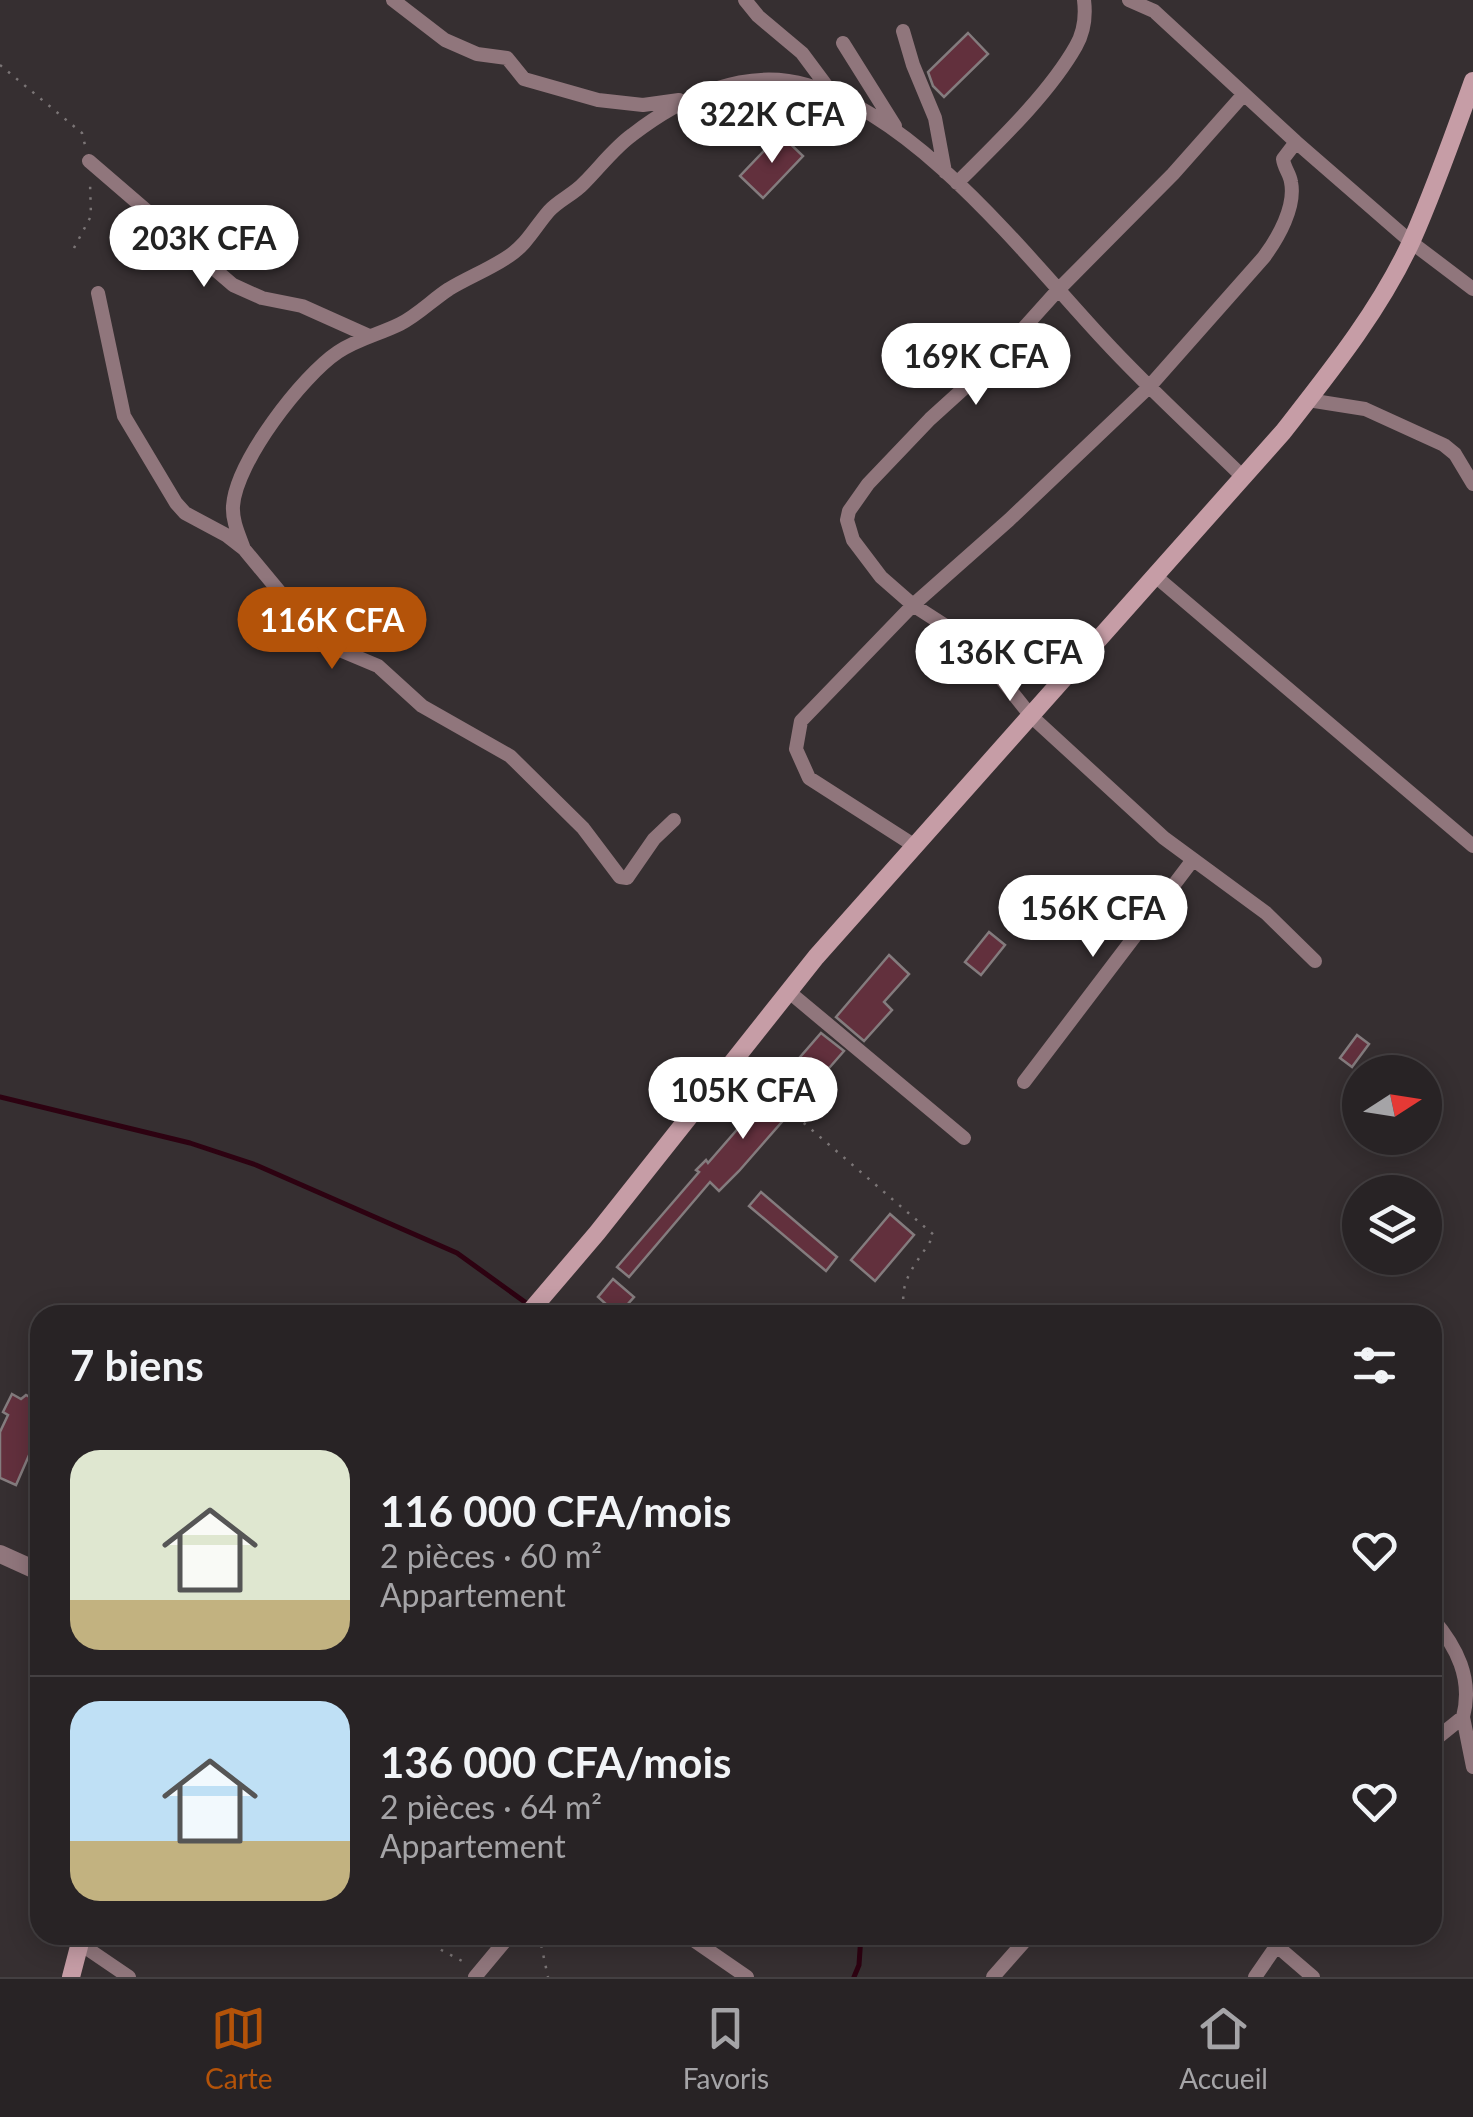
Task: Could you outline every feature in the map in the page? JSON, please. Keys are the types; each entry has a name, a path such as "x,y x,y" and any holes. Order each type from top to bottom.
{"main road":[{"path":"536,1305 788,992 1308,400 1375,306 1411,242 1473,81"},
{"path":"71,1977 79,1945"}],"street":[{"path":"393,0 445,40 477,54 507,58 524,79 598,100 626,104 667,102 747,80 781,79 835,96 898,132 956,183 1149,386 1243,477"},
{"path":"745,0 802,53 835,96"},
{"path":"956,183 1032,104 1076,46 1084,28 1084,0"},
{"path":"1130,0 1154,10 1296,142 1411,242 1473,288"},
{"path":"903,31 935,118 944,172"},
{"path":"843,44 898,132"},
{"path":"1244,94 1174,174 1058,290 994,361 930,419 868,484 848,511 853,540 881,576 913,605 958,634 1031,716 1192,861 1266,913 1315,960"},
{"path":"244,550 234,523 235,492 266,431 319,367 339,351 399,325 451,288 509,256 522,246 550,210 586,182 630,136 694,97"},
{"path":"915,846 810,778 796,749 796,735 810,709 913,605 1010,520 1149,386 1277,238 1292,188 1283,159 1296,142"},
{"path":"89,161 233,285 262,298 302,306 369,336"},
{"path":"98,293 120,400 131,430 176,503 185,513 226,535 244,550 328,644 378,666 422,706 510,756 583,828 620,877 627,878 674,820"},
{"path":"1308,400 1365,409 1444,444 1455,454 1473,484"},
{"path":"1154,575 1473,846"},
{"path":"1024,1082 1192,861"},
{"path":"788,992 964,1138"},
{"path":"0,1554 30,1568"},
{"path":"1442,1633 1464,1667 1469,1696 1463,1717 1473,1767"},
{"path":"1442,1734 1463,1717"},
{"path":"88,1945 129,1977"},
{"path":"478,1974 502,1945"},
{"path":"701,1945 747,1977"},
{"path":"993,1977 1021,1945"},
{"path":"1255,1977 1277,1945"},
{"path":"1284,1945 1313,1977"}],"path":[{"path":"0,66 82,133 89,161 90,216 74,248"},
{"path":"732,1061 934,1234 904,1283 904,1305"},
{"path":"430,1945 478,1974"},
{"path":"541,1945 548,1977"}],"building":[{"path":"968,33 988,54 944,97 933,86 928,72"},
{"path":"780,134 803,156 763,198 740,176"},
{"path":"989,932 1005,945 981,975 965,962"},
{"path":"889,955 909,974 884,1002 892,1010 864,1041 836,1017"},
{"path":"821,1033 844,1051 719,1191 710,1182 629,1277 617,1267 699,1172 696,1170 706,1160 708,1163"},
{"path":"1357,1035 1369,1044 1361,1055 1342,1055"},
{"path":"761,1192 837,1257 826,1271 749,1206"},
{"path":"890,1214 914,1235 875,1281 851,1260"},
{"path":"613,1279 634,1297 627,1305 607,1305 598,1297"},
{"path":"12,1394 21,1399 30,1397 30,1453 16,1485 0,1478 0,1432 8,1415 3,1412"}],"waterway":[{"path":"0,1097 190,1143 256,1165 457,1253 529,1305"},
{"path":"854,1977 860,1945"}]}
